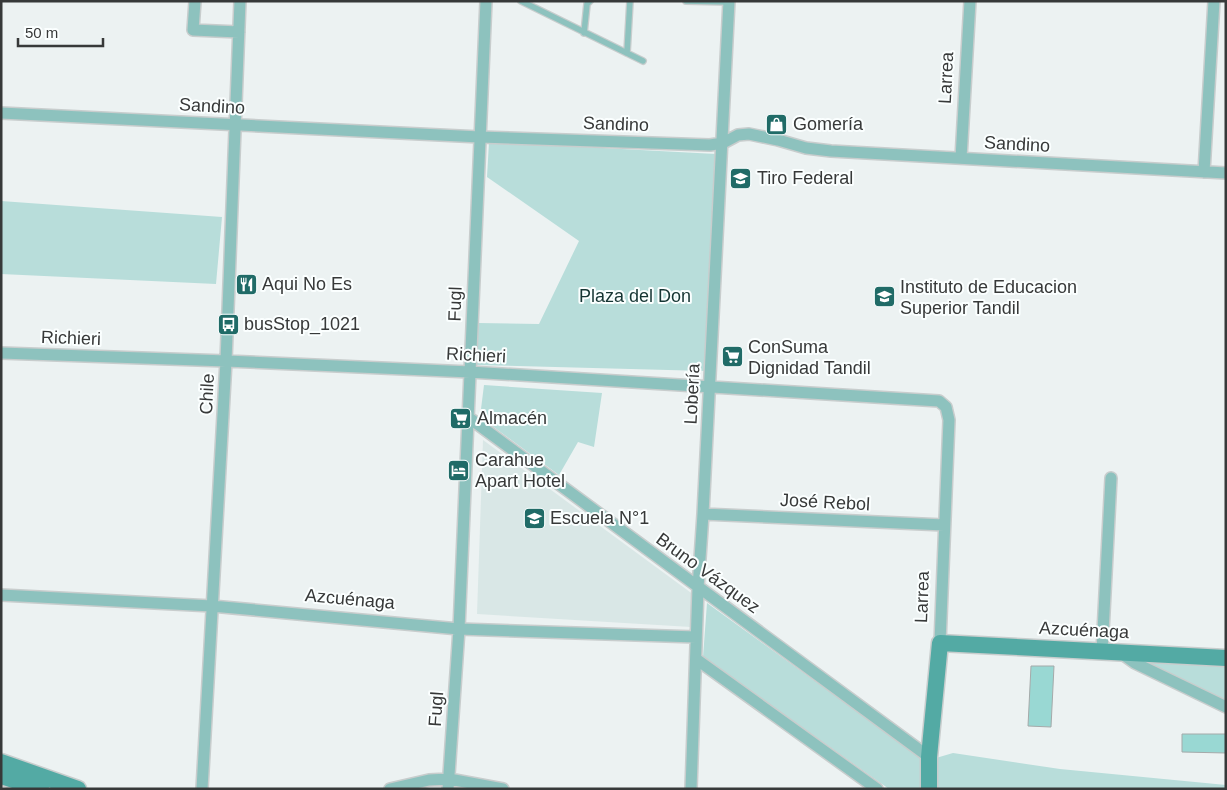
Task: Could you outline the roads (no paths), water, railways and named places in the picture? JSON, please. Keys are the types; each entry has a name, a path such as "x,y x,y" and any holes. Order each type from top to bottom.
{"main road":[{"name":"Azcuénaga","path":"940,642 1226,658"},
{"name":"Larrea","path":"929,789 928,757 940,642"},
{"path":"1,762 78,789"},
{"path":"1,776 41,789"}],"street":[{"path":"195,1 193,30 239,32"},
{"name":"Chile","path":"202,789 226,361 240,1"},
{"name":"Fugl","path":"449,784 459,628 486,1"},
{"name":"Larrea","path":"962,158 970,1"},
{"path":"1204,172 1214,1"},
{"name":"Lobería","path":"691,789 698,588 729,2"},
{"name":"Sandino","path":"1,113 710,145 722,143 738,135 749,134 806,148 831,151 1226,173"},
{"name":"Richieri","path":"1,352 470,372 939,401 946,407"},
{"name":"Larrea","path":"940,642 949,420 946,407"},
{"name":"Bruno Vázquez","path":"468,417 928,757"},
{"path":"1111,478 1110,651 1226,707"},
{"name":"José Rebol","path":"703,514 944,525"},
{"name":"Azcuénaga","path":"1,595 212,606 459,628 696,637"},
{"path":"696,659 877,789"},
{"path":"390,789 429,780 449,784 504,789"}],"lane":[{"path":"521,1 643,61"},
{"path":"584,32 587,4 590,1"},
{"path":"627,53 630,1"},
{"path":"686,1 729,2"}],"place":[{"name":"Gomería","path":"777,124"},
{"name":"Tiro Federal","path":"741,178"},
{"name":"Aqui No Es","path":"246,284"},
{"name":"Instituto de Educacion Superior Tandil","path":"884,297"},
{"name":"busStop_1021","path":"228,324"},
{"name":"ConSuma Dignidad Tandil","path":"732,357"},
{"name":"Almacén","path":"461,418"},
{"name":"Carahue Apart Hotel","path":"459,470"},
{"name":"Escuela N°1","path":"534,518"}],"park label":[{"name":"Plaza del Don","path":"635,296"}]}
